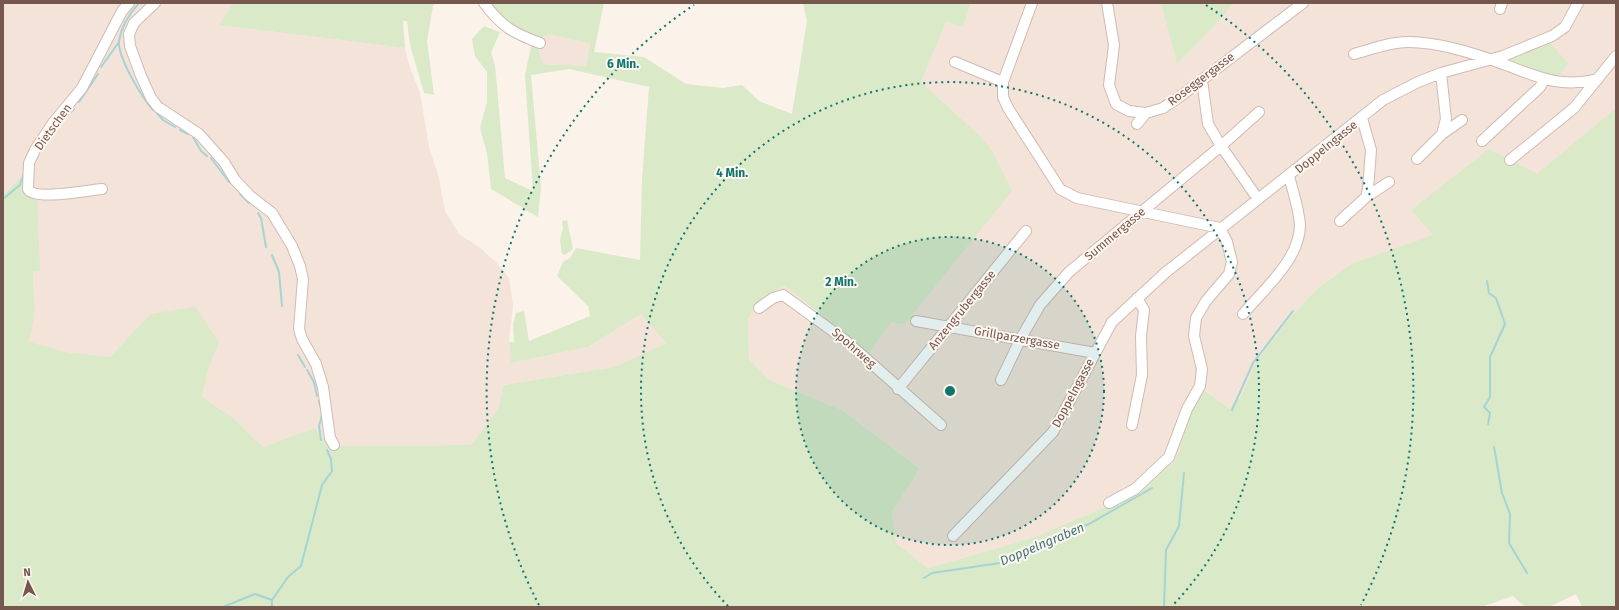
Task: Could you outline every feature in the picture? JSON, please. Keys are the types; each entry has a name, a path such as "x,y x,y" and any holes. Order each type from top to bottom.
{"street":[{"name":"Dietschen","path":"102,189 49,195 34,194 28,189 29,163 35,150 53,122 82,88 122,11 129,3"},
{"path":"155,3 134,23 129,34 130,46 141,76 151,98 158,107 199,134 224,162 235,180 250,196 272,213 292,246 300,266 302,279 299,329 302,339 316,364 324,387 330,438 334,445"},
{"path":"484,3 496,19 514,33 540,43"},
{"path":"1032,3 1003,82 1003,97 1008,108 1060,189 1077,198 1220,228 1227,242 1232,262 1229,274 1206,301 1196,318 1194,336 1202,369 1200,386 1187,409 1169,457 1135,489 1109,503"},
{"name":"Roseggergasse","path":"1107,3 1114,45 1109,73 1109,85 1116,104 1129,111 1146,113 1163,108 1303,3"},
{"name":"Doppelngasse","path":"953,536 1053,432 1112,322 1137,298 1220,228 1289,176 1383,100 1418,82 1441,73 1490,60 1559,32 1571,18 1578,3"},
{"path":"1354,54 1384,46 1408,42 1436,45 1490,60 1544,80 1571,83 1598,79"},
{"path":"1510,160 1574,108 1616,56"},
{"path":"955,62 1003,82"},
{"path":"1441,73 1446,119 1442,134"},
{"path":"1202,80 1208,124 1221,146 1258,198"},
{"path":"1482,141 1540,87 1544,80"},
{"name":"Summergasse","path":"1001,380 1021,338 1040,305 1069,272 1221,146 1259,112"},
{"path":"1137,124 1146,113"},
{"name":"Doppelngasse","path":"1362,118 1371,150 1370,175 1366,197"},
{"path":"1417,160 1442,134 1462,120"},
{"name":"Doppelngasse","path":"1243,314 1291,257 1297,243 1300,225 1289,176"},
{"path":"1340,221 1366,197 1389,182"},
{"name":"Anzengrubergasse","path":"898,388 1026,231"},
{"name":"Spohrweg","path":"759,308 773,298 783,295 836,332 941,425"},
{"path":"1132,425 1142,375 1141,336 1144,310 1137,298"},
{"name":"Grillparzergasse","path":"916,321 1021,338 1095,353"}],"shaded area":[{"path":"3,3 233,3 219,25 405,48 409,65 420,93 429,147 439,178 445,211 459,234 480,248 496,262 509,278 513,306 509,342 511,363 588,347 641,314 666,343 614,367 504,385 498,409 471,445 331,446 314,428 263,447 235,419 202,397 208,370 219,342 150,314 110,357 67,352 28,342 35,311 33,272 39,271 25,175 3,195"},
{"path":"971,3 1161,3 1177,64 1219,21 1234,3 1616,3 1616,108 1537,175 1489,150 1411,210 1433,235 1353,263 1318,288 1288,320 1256,362 1240,398 1229,408 1204,389 1179,436 1182,449 1174,461 1141,492 1035,537 928,568 896,543 892,512 920,469 842,410 770,380 749,359 748,320 757,302 784,285 868,355 891,322 991,149 979,135 921,82 946,22 963,27"},
{"path":"549,34 590,44 586,66 543,64 537,44 538,40"}],"green space":[{"path":"233,3 436,3 433,6 427,41 434,95 424,93 410,45 407,21 403,21 405,48 219,25"},
{"path":"486,3 604,3 594,52 644,57 686,84 723,88 742,85 759,101 792,114 807,21 803,3 971,3 963,27 946,22 921,82 979,135 991,149 1012,191 905,324 891,322 868,355 784,285 757,302 748,320 749,359 770,380 842,410 920,469 892,512 896,543 928,568 1035,537 1141,492 1174,461 1181,449 1179,436 1189,412 1203,389 1229,408 1240,398 1256,362 1288,320 1318,288 1353,263 1433,235 1411,210 1489,149 1537,174 1616,108 1616,607 1582,607 1576,594 1549,607 1525,607 1513,596 1482,607 3,607 3,195 25,174 37,198 40,271 33,272 35,311 29,342 67,352 110,357 150,314 195,307 219,342 208,370 202,397 235,419 263,447 314,428 331,446 471,445 498,409 504,385 614,367 666,343 641,314 588,347 511,363 509,342 514,342 513,324 516,313 524,311 529,341 590,316 588,306 557,276 563,262 570,258 576,248 640,260 642,180 649,87 569,69 531,75 541,188 538,217 491,189 487,153 480,128 487,102 487,72 475,56 472,39 484,26 500,32 491,53 495,65 505,178 533,191 525,75 532,42 537,44 543,64 586,66 590,44 549,34 538,40 517,31"},
{"path":"1161,3 1234,3 1219,21 1177,64"},
{"path":"1549,42 1568,63 1557,79 1508,61 1508,59"},
{"path":"567,220 573,249 565,255 562,254 560,240 563,228 562,221"}],"waterway":[{"path":"139,3 124,25 120,36 119,48 131,77 153,110"},
{"path":"101,67 119,42"},
{"path":"79,102 98,74"},
{"path":"62,120 74,109"},
{"path":"157,113 163,120 175,127"},
{"path":"180,130 188,134"},
{"path":"193,137 201,151 207,156"},
{"path":"211,158 229,182"},
{"path":"3,199 20,185 24,173"},
{"path":"240,194 249,203"},
{"path":"258,213 261,218 266,247"},
{"path":"272,255 279,272 282,306"},
{"path":"1487,281 1489,293 1496,298 1505,324 1490,357 1490,397 1484,407 1490,413 1488,424"},
{"name":"Doppelngraben","path":"1232,410 1253,363 1293,311"},
{"path":"298,355 305,367"},
{"path":"307,370 314,382 317,396"},
{"path":"319,401 321,409"},
{"path":"321,440 319,426 322,415"},
{"path":"1494,447 1502,493 1510,514 1509,543 1527,573"},
{"path":"272,607 272,600 288,577 301,566 322,485 332,471 331,459 327,450"},
{"path":"1164,607 1166,550 1179,526 1184,473"},
{"name":"Doppelngraben","path":"924,578 932,573 1000,563 1025,549 1089,524 1152,488"},
{"path":"223,607 255,594 272,600"}]}
